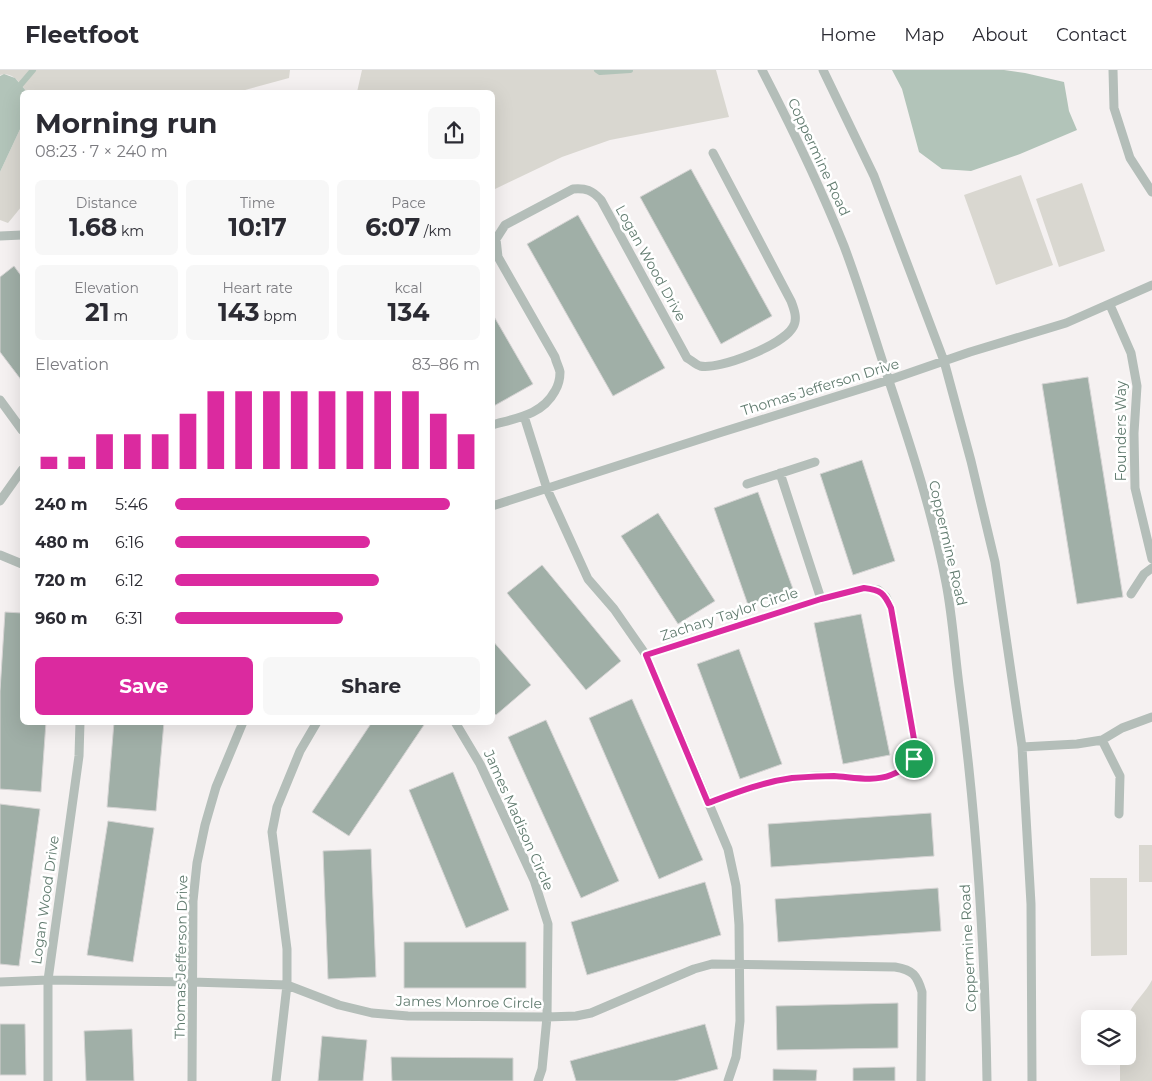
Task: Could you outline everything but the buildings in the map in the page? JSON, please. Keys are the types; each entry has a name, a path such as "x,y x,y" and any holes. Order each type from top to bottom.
{"street":[{"name":"Coppermine Road","path":"762,70 815,177 844,247 877,339 930,513 946,584 973,805 985,975 987,1081"},
{"path":"823,70 874,176 944,361 971,461 995,562 1022,747 1031,904 1032,1081"},
{"path":"1113,70 1114,108 1130,158 1152,190"},
{"name":"Logan Wood Drive","path":"495,424 524,416 540,409 551,398 558,387 560,373 555,357 498,257 496,239 505,225 573,189 585,188 593,191 601,200 687,358 699,366 718,366 760,351 787,335 794,326 796,312 713,153"},
{"path":"0,236 20,235"},
{"name":"Thomas Jefferson Drive","path":"495,505 1066,323 1152,285"},
{"name":"Founders Way","path":"1110,305 1131,353 1137,386 1134,433 1135,488 1152,559"},
{"path":"0,400 20,427"},
{"path":"524,416 547,489 588,579 614,609 646,655 728,849 736,886 740,1021 736,1056 728,1081"},
{"path":"747,484 815,462"},
{"path":"0,502 20,473"},
{"path":"780,473 821,599"},
{"path":"0,555 20,563"},
{"path":"1131,594 1144,574 1152,568"},
{"name":"Zachary Taylor Circle","path":"646,655 821,599 864,588 878,590 886,597 891,608 915,745 914,759 904,768 889,776 866,778 832,776 791,778 749,788 708,803"},
{"path":"1022,747 1077,744 1102,740 1122,728 1152,717"},
{"name":"Logan Wood Drive","path":"48,1081 48,980 78,756 80,725"},
{"name":"Thomas Jefferson Drive","path":"192,1081 193,901 199,854 216,787 242,725"},
{"path":"276,1081 287,985 287,949 272,832 277,807 300,751 315,725"},
{"name":"James Madison Circle","path":"457,725 480,764 534,880 548,924 547,1017 542,1069 538,1081"},
{"path":"1102,740 1120,776 1119,814"},
{"name":"James Monroe Circle","path":"0,982 48,980 287,985 339,1005 372,1013 408,1016 547,1017 576,1016 591,1013 694,968 712,964 739,966 895,967 906,969 918,979 922,992 921,1081"}],"shaded area":[{"path":"0,70 290,70 289,78 245,90 25,90 19,82 9,75 0,75"},
{"path":"362,70 716,70 729,117 610,140 562,157 495,189 495,90 357,90"},
{"path":"892,70 1004,70 1064,82 1069,111 1077,130 1020,154 971,171 942,169 919,152 902,89"},
{"path":"4,74 15,78 25,90 20,90 20,129 0,172 0,76"},
{"path":"20,129 20,208 8,223 0,220 0,172"},
{"path":"1021,175 1053,265 996,285 964,195"},
{"path":"1082,183 1105,251 1059,267 1036,199"},
{"path":"1139,845 1152,845 1152,882 1139,882"},
{"path":"1090,878 1127,878 1127,955 1091,956"},
{"path":"1152,980 1152,1081 1120,1081 1120,1065 1136,1065 1136,1010 1131,1010"}],"waterway":[{"path":"16,90 33,70"},
{"path":"597,70 600,72 630,70"}],"route":[{"path":"864,588 878,590 886,597 891,608 915,745 914,759 904,768 889,776 866,778 832,776 791,778 749,788 708,803 646,655 821,599 864,588"}]}
